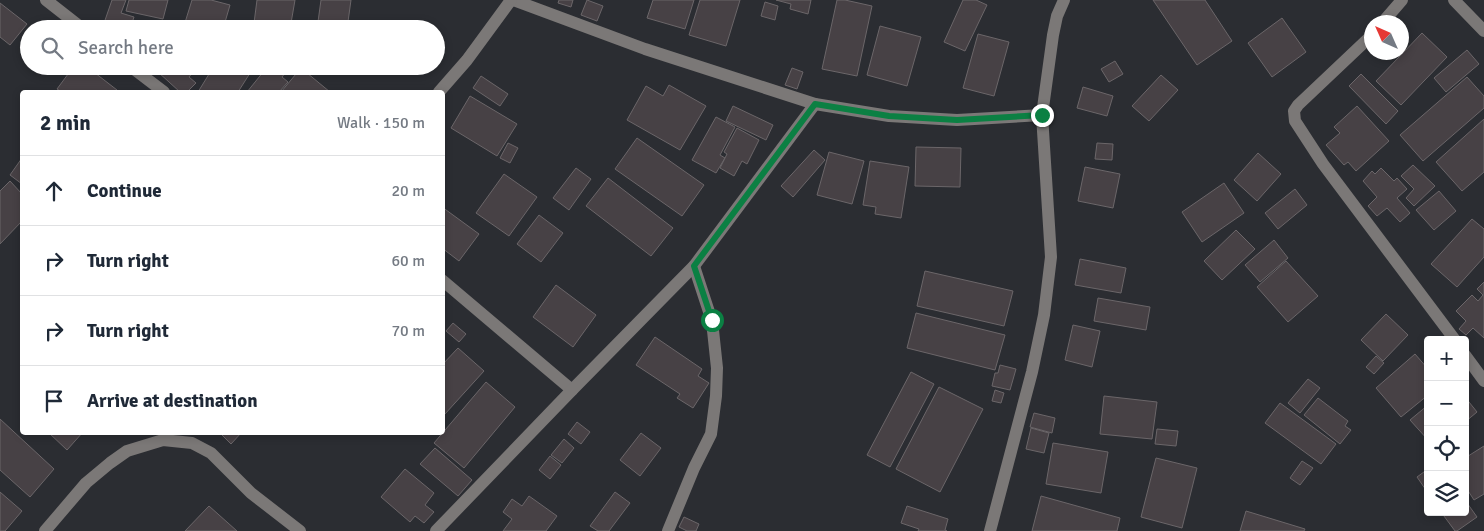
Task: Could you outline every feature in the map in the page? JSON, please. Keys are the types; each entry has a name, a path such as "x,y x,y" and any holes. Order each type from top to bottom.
{"street":[{"path":"46,0 72,20"},
{"path":"441,90 467,60 512,0 645,49 815,104 889,116 957,120 1042,115"},
{"path":"990,531 1032,372 1044,315 1051,257 1042,115 1053,35 1057,16 1064,0"},
{"path":"1389,15 1402,0"},
{"path":"1454,0 1484,31"},
{"path":"1364,43 1298,105 1294,112 1295,121 1323,164 1451,336"},
{"path":"142,75 161,90"},
{"path":"436,531 694,266 815,104"},
{"path":"668,531 694,468 711,434 716,396 718,368 712,320 694,266"},
{"path":"445,283 572,390"},
{"path":"1469,360 1484,381"},
{"path":"45,531 86,483 110,463 127,451 164,440 192,443 211,453 251,493 300,531"}],"building":[{"path":"112,0 126,0 121,13 134,17 133,20 105,20"},
{"path":"129,0 168,0 163,19 126,11"},
{"path":"192,0 211,0 230,5 226,20 186,20"},
{"path":"257,0 295,0 292,20 254,20"},
{"path":"321,0 351,0 348,20 318,20"},
{"path":"559,0 573,0 571,7 558,3"},
{"path":"587,0 603,6 597,21 581,15"},
{"path":"653,0 694,0 685,29 647,18"},
{"path":"700,0 740,0 726,46 689,35"},
{"path":"776,0 811,0 808,14 790,9 791,4"},
{"path":"837,0 872,6 857,76 822,69"},
{"path":"963,0 976,0 987,5 965,51 944,42"},
{"path":"1153,0 1205,0 1232,41 1197,65"},
{"path":"765,2 778,6 775,20 761,16"},
{"path":"0,3 22,20 20,20 20,33 10,45 0,37"},
{"path":"1282,18 1306,52 1272,77 1248,43"},
{"path":"880,26 921,37 907,86 867,75"},
{"path":"1422,33 1447,57 1401,105 1376,81 1396,60 1409,60 1409,47"},
{"path":"978,34 1009,42 994,96 963,88"},
{"path":"1467,50 1479,64 1446,92 1434,78"},
{"path":"1115,61 1123,74 1109,82 1101,69"},
{"path":"792,68 803,72 797,89 785,85"},
{"path":"1361,74 1398,111 1386,124 1349,86"},
{"path":"67,75 98,75 117,90 59,90 57,89"},
{"path":"161,75 191,75 189,77 196,83 189,90 178,90"},
{"path":"208,75 249,75 239,90 199,90"},
{"path":"261,75 284,75 282,77 288,82 281,90 249,90"},
{"path":"295,75 309,75 328,90 283,90"},
{"path":"1161,75 1178,90 1149,121 1132,106"},
{"path":"481,76 508,94 500,106 473,88"},
{"path":"1467,77 1484,96 1484,108 1423,161 1400,135"},
{"path":"669,85 706,106 680,150 627,120 646,86 663,96"},
{"path":"1083,87 1113,96 1107,116 1077,108"},
{"path":"470,96 517,124 497,156 451,128"},
{"path":"733,106 773,125 766,140 726,121"},
{"path":"1357,106 1389,141 1356,171 1348,162 1344,165 1326,145 1340,133 1334,127"},
{"path":"716,117 735,127 720,155 725,158 716,173 692,160"},
{"path":"1484,119 1484,172 1462,191 1436,162"},
{"path":"737,128 759,140 747,164 742,161 734,176 720,168 727,154 724,152"},
{"path":"637,138 704,185 682,216 615,169"},
{"path":"508,143 518,148 510,163 500,158"},
{"path":"1097,143 1113,144 1112,160 1095,159"},
{"path":"916,147 961,148 960,187 915,186"},
{"path":"814,150 825,160 793,197 781,186"},
{"path":"829,152 864,161 852,204 817,195"},
{"path":"1258,153 1281,174 1257,201 1234,180"},
{"path":"20,161 20,182 10,175"},
{"path":"870,161 909,167 901,218 875,214 876,207 863,205"},
{"path":"1413,165 1435,186 1414,206 1406,198 1414,189 1401,176"},
{"path":"1085,167 1120,174 1113,208 1078,201"},
{"path":"576,168 591,179 569,210 553,198"},
{"path":"1381,168 1394,181 1397,178 1407,189 1397,198 1410,213 1400,222 1387,208 1377,216 1368,206 1377,197 1363,181 1372,171 1375,174"},
{"path":"504,174 537,197 509,236 476,213"},
{"path":"608,178 673,228 651,256 586,206"},
{"path":"10,181 20,192 20,223 0,244 0,191"},
{"path":"1224,183 1244,213 1202,242 1182,212"},
{"path":"1295,189 1307,205 1278,229 1265,213"},
{"path":"1439,191 1456,211 1434,230 1416,210"},
{"path":"445,209 479,234 459,261 445,250"},
{"path":"539,215 563,233 541,262 517,244"},
{"path":"1472,219 1484,229 1484,257 1457,287 1431,264"},
{"path":"1236,230 1255,249 1222,280 1204,261"},
{"path":"1274,240 1288,258 1260,282 1245,265"},
{"path":"1080,259 1126,268 1121,293 1075,285"},
{"path":"1286,261 1318,296 1288,322 1257,287"},
{"path":"925,271 1013,291 1004,326 917,306"},
{"path":"1484,282 1484,338 1473,328 1466,335 1459,329 1466,321 1456,311 1472,295 1478,301 1483,295 1477,289"},
{"path":"556,285 596,315 573,347 533,317"},
{"path":"1098,298 1150,307 1146,330 1094,321"},
{"path":"916,313 1005,335 995,370 907,348"},
{"path":"1386,314 1408,335 1383,361 1361,340"},
{"path":"453,323 466,334 459,342 446,331"},
{"path":"1073,325 1100,331 1092,367 1065,360"},
{"path":"655,337 702,369 698,376 709,383 693,408 677,398 680,394 636,365"},
{"path":"458,348 484,371 445,414 445,362"},
{"path":"1415,354 1424,364 1424,398 1401,417 1376,388"},
{"path":"1376,356 1384,363 1374,374 1366,367"},
{"path":"1000,365 1016,369 1010,390 992,386 995,373 998,373"},
{"path":"911,372 934,384 890,467 867,455"},
{"path":"1308,379 1320,388 1300,413 1288,403"},
{"path":"486,382 515,407 464,468 434,443 441,435 445,435 445,430"},
{"path":"939,387 983,409 940,492 896,469"},
{"path":"995,390 1004,393 1001,403 992,401"},
{"path":"1104,396 1157,402 1152,439 1100,434"},
{"path":"1318,398 1348,421 1345,426 1351,430 1340,444 1304,415"},
{"path":"1469,402 1477,412 1469,419"},
{"path":"1280,403 1336,444 1321,464 1265,423"},
{"path":"1424,408 1424,436 1410,420"},
{"path":"1034,413 1055,418 1052,433 1030,427"},
{"path":"0,419 54,469 30,497 0,470"},
{"path":"577,422 590,432 581,444 568,434"},
{"path":"1031,428 1049,433 1044,453 1026,449"},
{"path":"1157,429 1178,431 1176,446 1155,444"},
{"path":"641,433 661,448 640,476 620,460"},
{"path":"51,435 80,435 67,450"},
{"path":"222,435 239,435 231,444"},
{"path":"564,439 574,448 562,463 551,455"},
{"path":"1053,443 1108,452 1101,493 1046,484"},
{"path":"1484,446 1484,494 1474,500 1469,492 1469,455"},
{"path":"435,448 472,480 458,496 420,464"},
{"path":"550,456 561,465 550,479 539,470"},
{"path":"1156,458 1197,468 1182,528 1141,517"},
{"path":"1302,461 1313,468 1300,485 1290,478"},
{"path":"405,469 434,493 425,505 434,512 424,523 415,516 410,522 381,497"},
{"path":"1424,472 1424,487 1417,477"},
{"path":"0,492 22,511 5,531 0,531"},
{"path":"615,492 630,503 609,531 598,531 590,526"},
{"path":"529,496 557,516 546,531 503,531 512,519 503,512 512,499 522,506"},
{"path":"1041,496 1120,518 1117,531 1032,531"},
{"path":"209,506 237,531 185,531"},
{"path":"907,506 948,519 945,530 947,531 918,531 919,529 901,523"},
{"path":"1469,506 1477,517 1455,531 1444,516 1469,516"},
{"path":"1246,511 1305,529 1304,531 1240,531"},
{"path":"684,517 699,524 696,531 687,531 679,527"}],"route":[{"path":"712,320 694,266 815,104 889,116 957,120 1042,115"}]}
